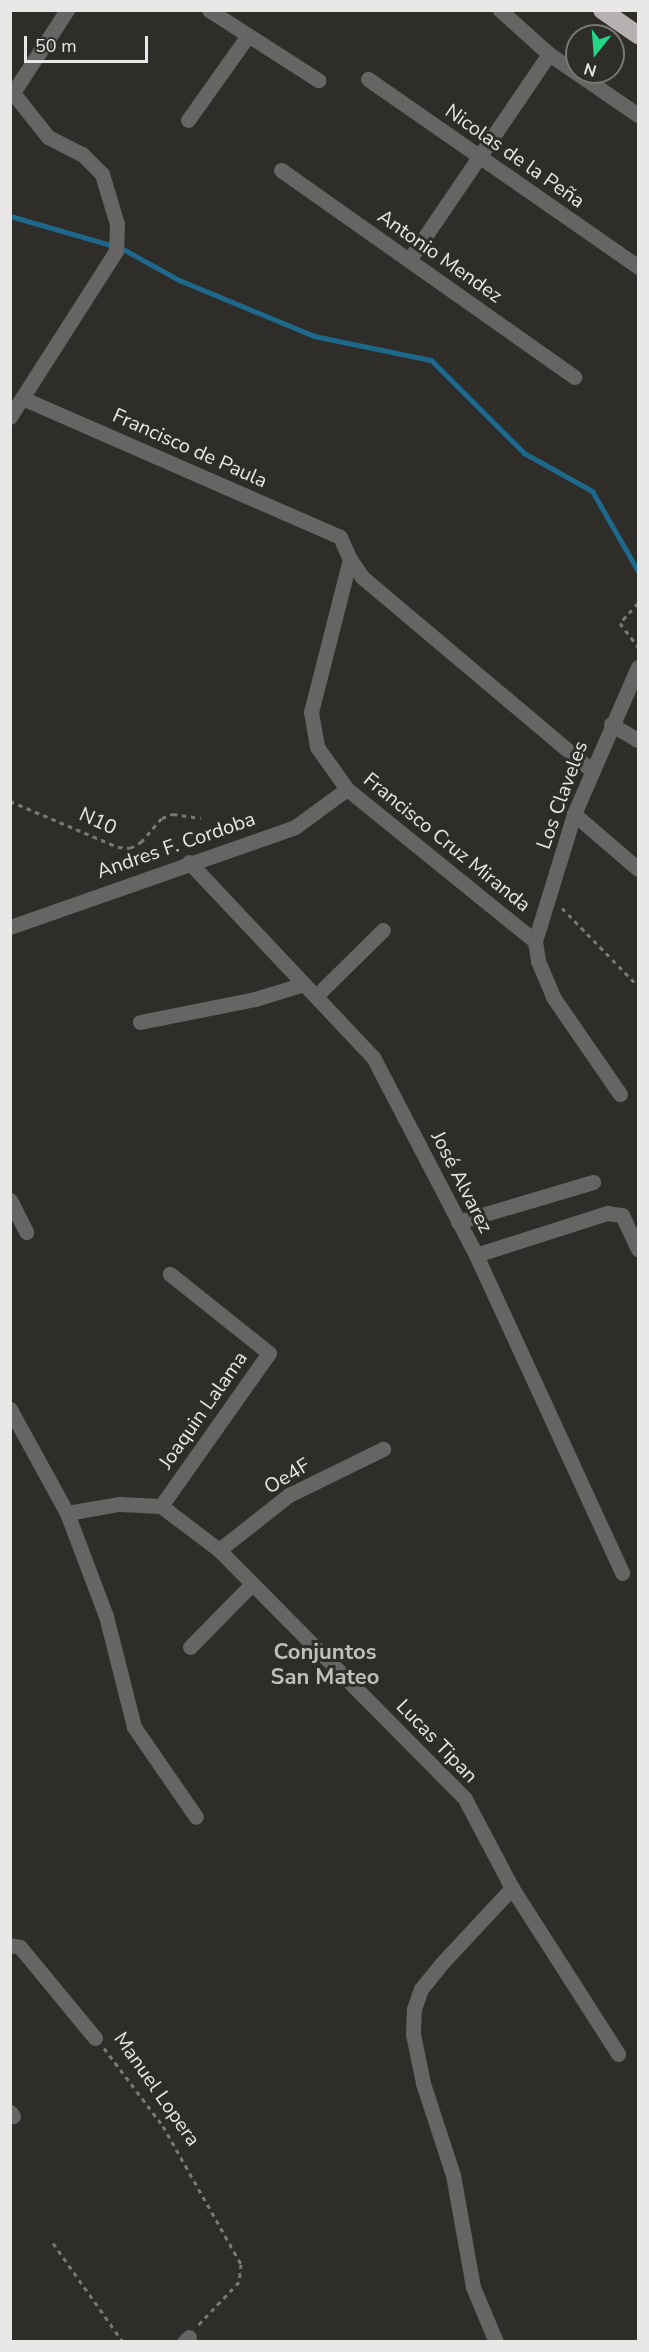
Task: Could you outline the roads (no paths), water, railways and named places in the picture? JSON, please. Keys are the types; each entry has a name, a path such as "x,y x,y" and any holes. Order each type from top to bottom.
{"highway":[{"path":"602,10 639,35"}],"street":[{"path":"10,417 116,251 117,224 102,174 82,154 48,137 12,90 67,10"},
{"path":"208,10 247,37 318,80"},
{"path":"500,10 549,54 639,116"},
{"path":"188,120 247,37"},
{"path":"409,260 549,54"},
{"name":"Nicolas de la Peña","path":"368,80 639,267"},
{"name":"Antonio Mendez","path":"281,170 574,377"},
{"name":"Francisco de Paula","path":"22,398 340,537 350,559"},
{"path":"350,559 362,577 591,770"},
{"name":"Francisco Cruz Miranda","path":"350,559 311,712 317,747 347,789 535,941 538,962 553,997 620,1094"},
{"name":"Los Claveles","path":"535,941 574,814 611,724 639,667"},
{"path":"611,724 639,740"},
{"name":"Andres F. Cordoba","path":"10,927 295,826 347,789"},
{"path":"574,814 639,869"},
{"name":"José Alvarez","path":"189,862 373,1057 476,1256 622,1573"},
{"path":"316,996 383,930"},
{"path":"140,1022 255,999 304,984"},
{"path":"458,1222 592,1182"},
{"path":"10,1200 26,1232"},
{"path":"476,1256 607,1212 622,1215 639,1249"},
{"name":"Joaquin Lalama","path":"161,1506 269,1353 170,1274"},
{"path":"10,1409 67,1512 106,1616 134,1727 196,1817"},
{"name":"Oe4F","path":"219,1550 289,1496 383,1449"},
{"path":"67,1512 119,1504 161,1506"},
{"name":"Lucas Tipan","path":"161,1506 219,1550 465,1799 512,1888 618,2054"},
{"path":"190,1647 252,1584"},
{"path":"496,2342 473,2287 452,2169 432,2120 413,2034 414,2009 421,1989 442,1963 512,1888"},
{"name":"Manuel Lopera","path":"11,1945 20,1947 95,2038"}],"waterway":[{"path":"10,216 121,248 179,280 314,336 431,360 524,453 592,491 638,571"}],"district":[{"name":"Conjuntos San Mateo","path":"325,1664"}]}
